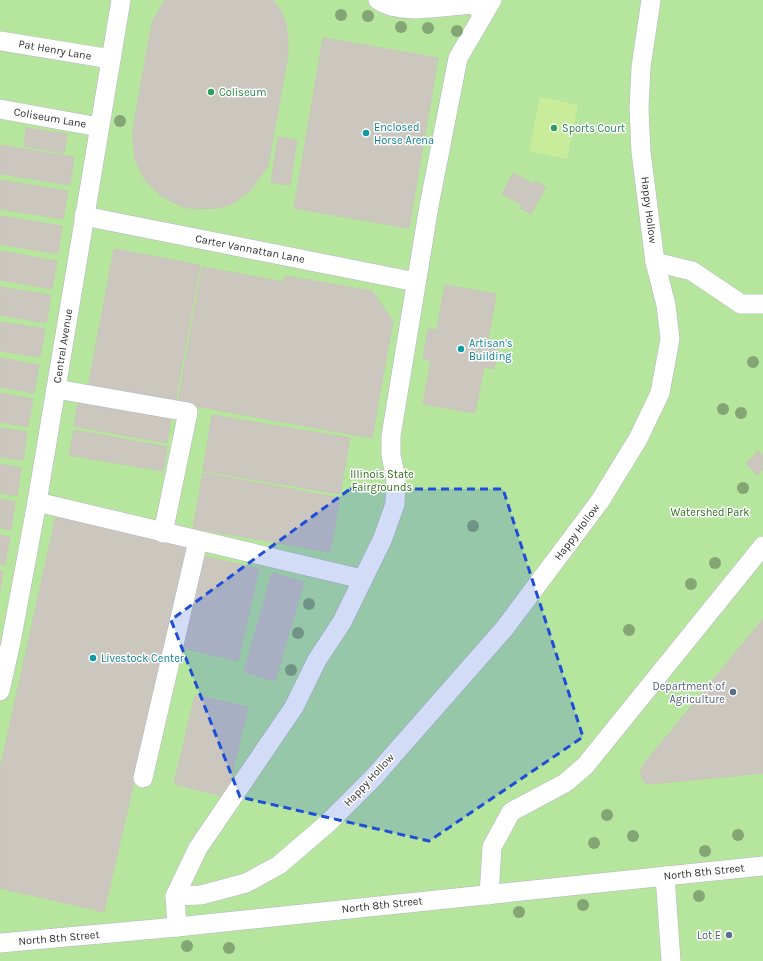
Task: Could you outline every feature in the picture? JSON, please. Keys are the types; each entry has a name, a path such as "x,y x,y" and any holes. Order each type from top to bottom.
{"street":[{"name":"Central Avenue","path":"0,691 38,502 84,216 121,0"},
{"path":"177,927 175,896 198,848 294,707 317,660 342,622 383,538 395,504 396,479 391,455 391,436 416,282 458,58 488,6 472,4 405,9 382,3 378,0"},
{"name":"Happy Hollow","path":"175,896 201,895 246,883 279,865 328,823 372,778 504,629 600,501 638,439 660,393 670,339 666,304 655,262 641,152 639,109 641,67 651,0"},
{"name":"Pat Henry Lane","path":"0,40 111,59"},
{"name":"Coliseum Lane","path":"0,109 99,127"},
{"name":"Carter Vannattan Lane","path":"84,216 416,282"},
{"path":"655,262 692,271 741,304 763,304"},
{"path":"56,389 188,412 163,533"},
{"path":"38,502 163,533 362,579"},
{"path":"143,778 198,541"},
{"path":"488,895 492,847 512,812 565,783 584,766 763,546"},
{"name":"North 8th Street","path":"0,943 177,927 763,866"},
{"path":"665,876 671,961"}],"highlighted area":[{"path":"350,489 503,489 583,737 429,841 240,797 171,620"}],"green space":[{"name":"Illinois State Fairgrounds","path":"0,0 763,0 763,961 0,961"},
{"name":"Sports Court","path":"540,97 578,105 567,159 529,151"}],"building":[{"name":"Coliseum","path":"165,0 273,0 280,9 286,23 288,55 268,166 250,191 232,204 218,208 193,209 180,206 161,196 145,180 135,159 133,129 150,34 153,20"},
{"name":"Enclosed Horse Arena","path":"323,38 438,58 409,228 294,208"},
{"path":"26,128 67,134 64,153 24,146"},
{"path":"278,137 297,140 290,185 271,182"},
{"path":"0,145 74,157 70,185 0,174"},
{"path":"513,173 533,184 535,181 546,187 531,214 520,208 522,205 502,194"},
{"path":"0,180 68,191 63,219 0,209"},
{"path":"0,216 62,226 58,254 0,244"},
{"path":"114,249 200,265 175,403 88,387"},
{"path":"0,251 57,261 52,289 0,280"},
{"path":"202,267 284,282 285,276 372,291 393,321 372,438 178,403"},
{"name":"Artisan's Building","path":"445,285 496,294 488,340 499,342 494,369 484,367 475,413 423,404 431,360 423,359 428,329 437,330"},
{"path":"0,287 51,295 46,323 0,315"},
{"path":"0,322 45,329 40,357 0,351"},
{"path":"0,358 39,365 34,393 0,387"},
{"path":"0,393 33,399 28,427 0,422"},
{"path":"78,402 171,418 167,443 74,426"},
{"path":"212,415 350,438 340,494 203,471"},
{"path":"0,428 27,432 23,460 0,457"},
{"path":"74,430 167,447 163,471 69,455"},
{"path":"758,451 763,456 763,469 757,475 746,464"},
{"path":"0,464 21,468 17,496 0,493"},
{"path":"203,473 340,498 330,552 193,528"},
{"path":"0,499 15,502 11,530 0,528"},
{"name":"Livestock Center","path":"56,516 188,547 104,912 0,888 0,769"},
{"path":"0,535 10,537 5,565 0,564"},
{"path":"203,556 259,569 238,661 182,648"},
{"path":"0,571 3,571 0,591"},
{"path":"272,573 304,582 275,681 244,672"},
{"name":"Department of Agriculture","path":"763,619 763,773 651,784 645,783 640,774 643,765"},
{"path":"195,695 248,707 227,797 174,784"}],"place":[{"name":"Coliseum","path":"211,92"},
{"name":"Sports Court","path":"554,128"},
{"name":"Enclosed Horse Arena","path":"366,133"},
{"name":"Artisan's Building","path":"461,349"},
{"name":"Livestock Center","path":"93,658"},
{"name":"Department of Agriculture","path":"733,692"},
{"name":"Lot E","path":"729,935"}],"park label":[{"name":"Watershed Park","path":"710,512"}]}
